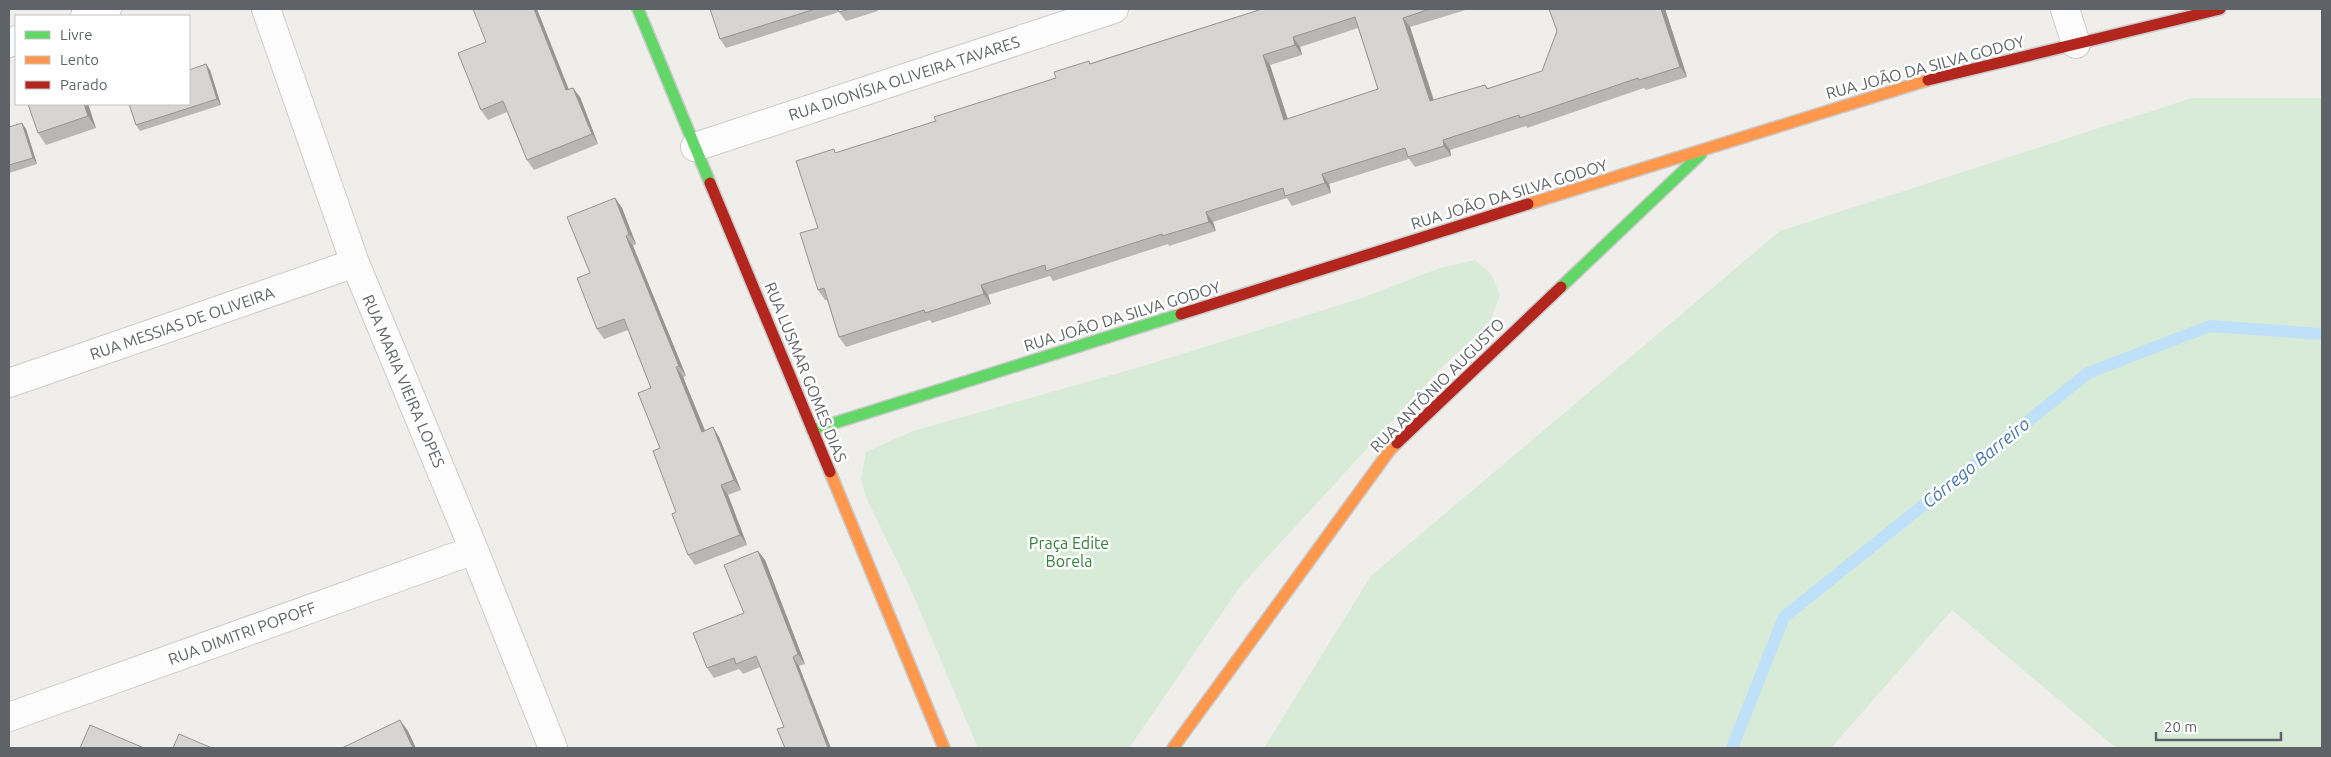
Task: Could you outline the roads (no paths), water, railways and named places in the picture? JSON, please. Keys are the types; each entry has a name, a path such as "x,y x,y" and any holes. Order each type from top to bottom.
{"street":[{"path":"89,15 107,9"},
{"name":"RUA MARIA VIEIRA LOPES","path":"266,9 355,263 474,550 553,748"},
{"name":"RUA LUSMAR GOMES DIAS","path":"638,9 944,748"},
{"name":"RUA DIONÍSIA OLIVEIRA TAVARES","path":"695,147 1114,9"},
{"path":"2065,9 2076,44"},
{"name":"RUA JOÃO DA SILVA GODOY","path":"812,430 1904,86 2220,9"},
{"name":"RUA ANTÔNIO AUGUSTO","path":"1173,748 1390,450 1706,149"},
{"name":"RUA MESSIAS DE OLIVEIRA","path":"9,383 355,263"},
{"name":"RUA DIMITRI POPOFF","path":"9,717 474,550"}],"waterway":[{"name":"Córrego Barreiro","path":"1732,748 1784,617 2088,373 2210,326 2322,334"}],"park label":[{"name":"Praça Edite Borela","path":"1069,552"}]}
